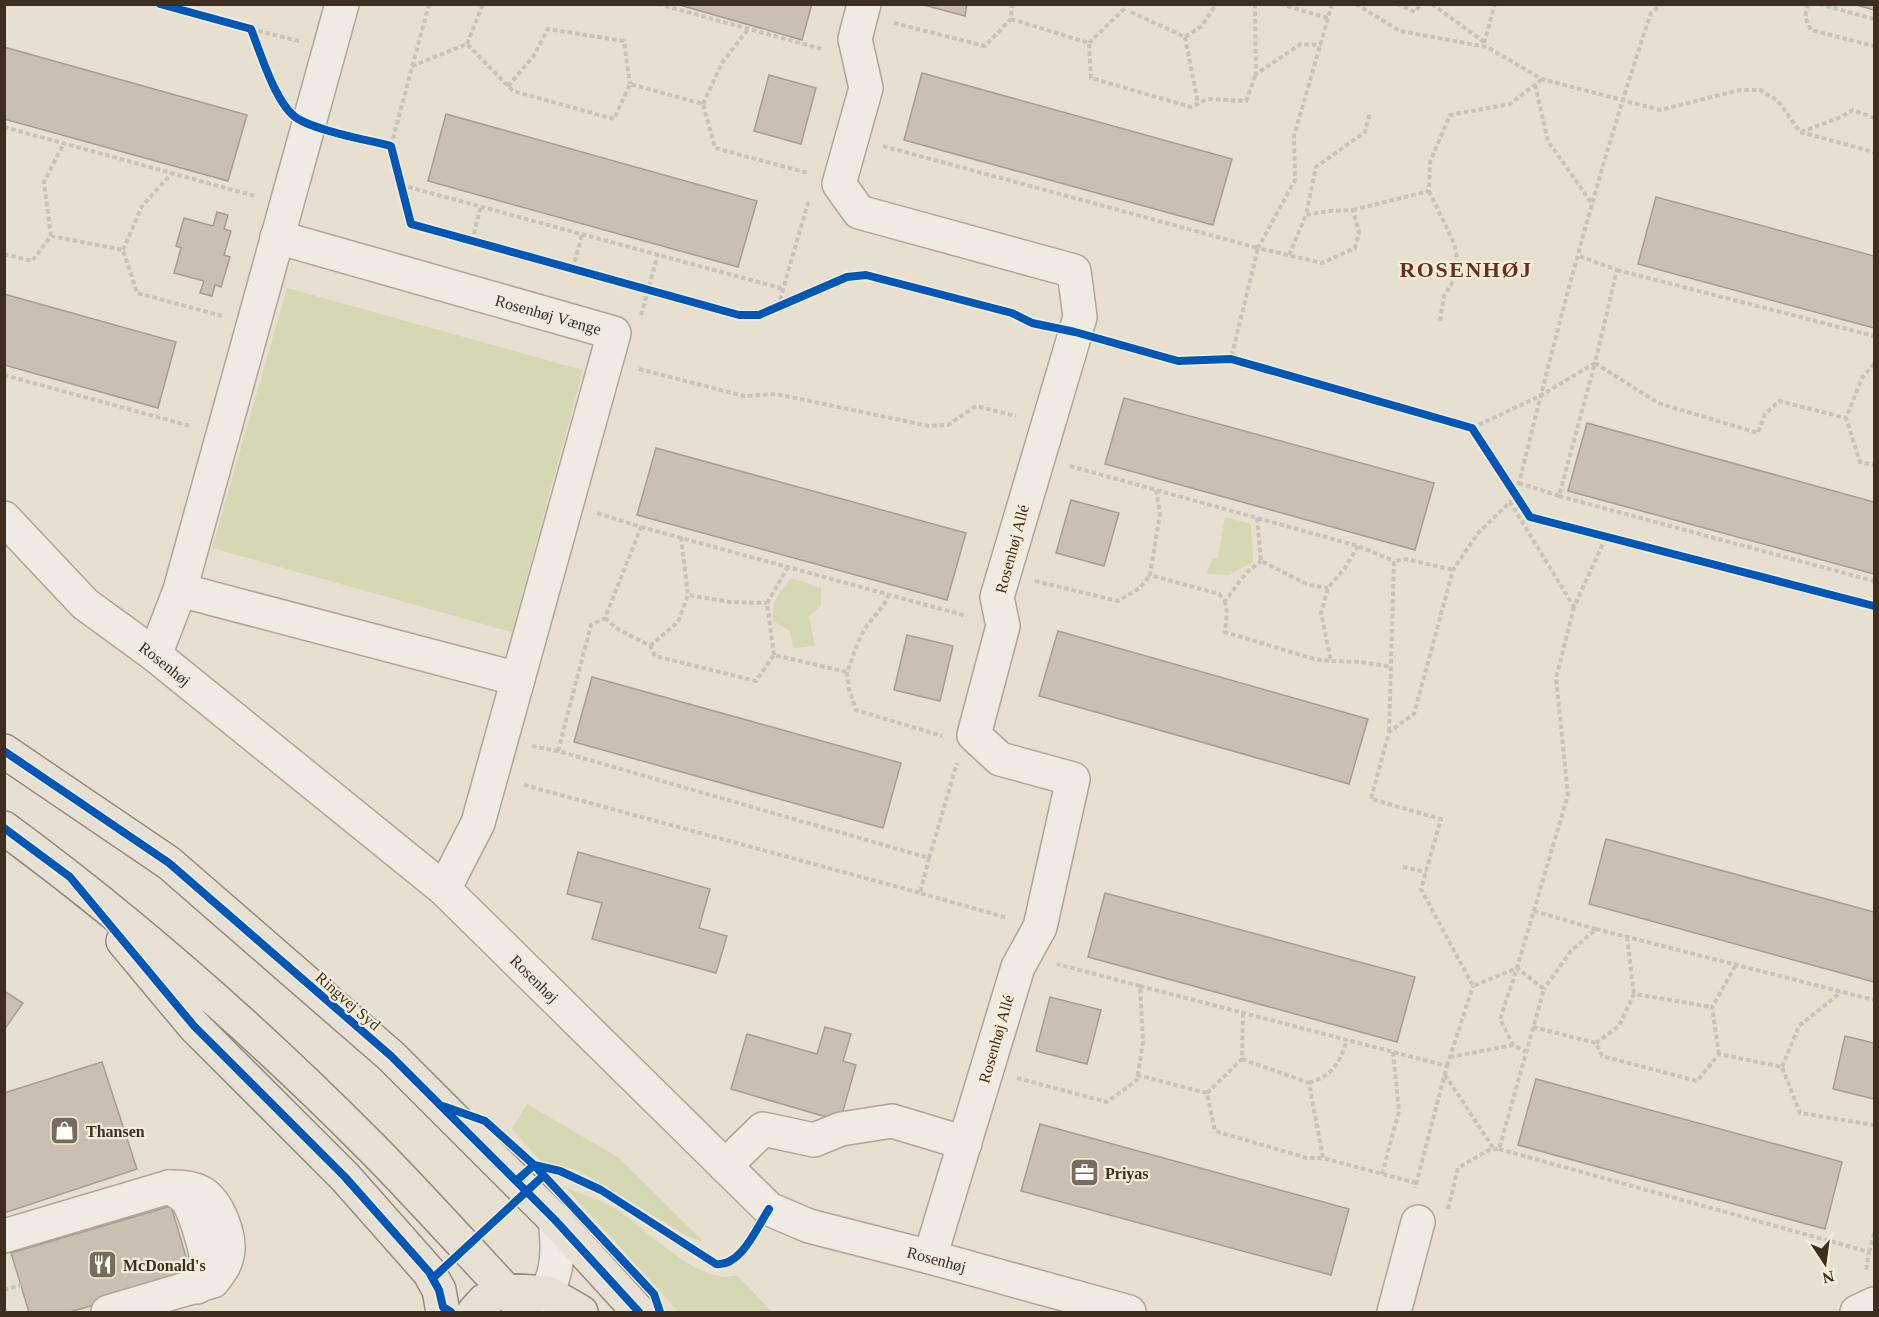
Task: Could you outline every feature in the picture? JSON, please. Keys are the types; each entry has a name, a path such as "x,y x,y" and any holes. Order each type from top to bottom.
{"main road":[{"name":"Ringvej Syd","path":"4,751 169,863 391,1056 555,1220 639,1312"},
{"path":"4,828 70,877 219,1002 528,1302"},
{"path":"70,877 194,1026 345,1177 429,1272 439,1290 443,1312"},
{"path":"474,1312 485,1300 569,1303 581,1312"}],"street":[{"path":"155,655 180,590 342,4"},
{"name":"Rosenhøj Allé","path":"862,10 855,39 866,88 839,184 859,212 1074,271 1080,317 997,597 1003,626 961,737 1000,759 1073,779 1040,927 1018,967 930,1257"},
{"name":"Rosenhøj Vænge","path":"277,237 614,333 478,823 444,890"},
{"name":"Rosenhøj","path":"7,525 85,604 155,655 444,890 769,1209 809,1226 1129,1312"},
{"path":"180,590 518,679"},
{"path":"725,1166 763,1129 814,1140 841,1129 892,1121 965,1143"},
{"path":"4,1236 169,1187 185,1187 201,1192 213,1203 220,1215 229,1245 222,1269 213,1281 108,1312"},
{"path":"528,1302 556,1268 558,1244 555,1220"},
{"path":"1394,1312 1432,1220"},
{"path":"1857,1312 1874,1304"}],"path":[{"path":"391,146 429,4"},
{"path":"412,66 467,44 483,4"},
{"path":"658,4 860,59"},
{"path":"862,10 986,46 1011,19 1012,4"},
{"path":"1125,4 1125,8 1089,43 1091,78 1191,107 1207,99 1246,101 1256,74 1255,4"},
{"path":"1185,37 1202,26 1216,4"},
{"path":"1280,4 1329,18"},
{"path":"1231,359 1258,248 1295,180 1294,136 1332,4"},
{"path":"1356,4 1400,31 1483,45"},
{"path":"1397,4 1415,12 1421,4"},
{"path":"1432,4 1483,45 1542,79 1660,110 1740,90 1760,90 1778,101 1800,132 1875,152"},
{"path":"1483,45 1495,4"},
{"path":"1519,483 1540,396 1622,100 1651,13 1662,4"},
{"path":"1808,4 1805,17 1811,30 1875,46"},
{"path":"1819,4 1875,19"},
{"path":"1131,12 1185,37"},
{"path":"1011,19 1089,43"},
{"path":"251,29 329,49"},
{"path":"467,44 508,86 513,91 614,119 630,84 624,41 548,29 533,57 508,86"},
{"path":"748,29 722,63 703,104 715,148 815,175"},
{"path":"1185,37 1198,103"},
{"path":"1256,74 1301,44 1321,45"},
{"path":"1440,321 1444,296 1454,280 1458,264 1454,243 1429,191 1430,162 1450,115 1510,104 1542,79"},
{"path":"630,84 703,104"},
{"path":"1535,85 1548,141 1593,206"},
{"path":"1800,132 1841,117 1853,110 1875,118"},
{"path":"1289,255 1306,215 1316,167 1365,132 1370,112"},
{"path":"4,127 286,204"},
{"path":"852,138 1258,248 1322,263 1355,248 1359,232 1353,210"},
{"path":"4,254 32,261 51,236 44,182 64,143"},
{"path":"172,173 142,206 123,250 138,293 253,324"},
{"path":"401,184 783,289"},
{"path":"1306,215 1353,210 1429,191"},
{"path":"778,307 809,198"},
{"path":"472,241 481,206"},
{"path":"573,269 582,234"},
{"path":"51,236 123,250"},
{"path":"647,289 658,254"},
{"path":"1579,256 1617,270 1875,336"},
{"path":"1558,496 1595,363 1617,270"},
{"path":"606,360 744,396 777,394 929,426 948,425 976,406 1047,425"},
{"path":"1472,428 1540,396 1595,363"},
{"path":"1595,363 1658,403 1758,433 1765,414 1779,402 1846,418"},
{"path":"1875,364 1862,378 1846,418 1860,462 1875,465"},
{"path":"4,375 223,435"},
{"path":"1038,457 1358,546 1394,561 1406,559 1453,570"},
{"path":"1510,487 1519,483 1558,496 1875,581"},
{"path":"1004,572 1118,601 1140,588 1150,574 1161,513 1156,490"},
{"path":"1389,732 1414,714 1453,570 1478,532 1510,502 1574,607"},
{"path":"566,504 1003,626"},
{"path":"1257,518 1261,561"},
{"path":"558,751 591,625 605,618 641,526"},
{"path":"650,646 678,622 688,595 681,537"},
{"path":"1526,1052 1513,1045 1500,1019 1568,795 1556,678 1574,607 1606,537"},
{"path":"1331,661 1321,613 1328,588 1345,568 1358,546"},
{"path":"1261,561 1309,585 1328,588"},
{"path":"1225,601 1246,573 1261,561"},
{"path":"1394,561 1389,732 1371,799 1441,819 1421,889 1473,986 1447,1066 1414,1192 1432,1220"},
{"path":"605,618 616,628 650,646 655,656 756,681 774,654 767,603 788,567"},
{"path":"1150,574 1219,594 1225,601 1227,612 1225,632 1314,659 1362,662 1390,667"},
{"path":"889,594 886,602 858,641 847,672 849,689 856,710 961,737 961,747 920,893"},
{"path":"688,595 730,602 767,603"},
{"path":"774,654 847,672"},
{"path":"501,740 558,751 929,858"},
{"path":"491,776 1040,927"},
{"path":"1403,867 1426,872"},
{"path":"1534,911 1875,1000"},
{"path":"1497,1149 1544,988 1571,951 1596,929"},
{"path":"1596,1043 1619,1026 1634,994 1627,937"},
{"path":"1025,955 1447,1066"},
{"path":"1596,1043 1602,1056 1697,1081 1719,1054 1712,1007 1736,965"},
{"path":"1473,986 1517,968"},
{"path":"1517,968 1544,988"},
{"path":"988,1070 1107,1102 1137,1080 1143,1042 1140,986"},
{"path":"1841,992 1799,1026 1782,1067 1800,1113 1875,1125"},
{"path":"1634,994 1712,1007"},
{"path":"1207,1093 1242,1059 1243,1013"},
{"path":"1533,1027 1596,1043"},
{"path":"1242,1059 1309,1083 1326,1078 1341,1058 1347,1040"},
{"path":"1450,1057 1513,1045"},
{"path":"1382,1174 1399,1111 1393,1052"},
{"path":"1719,1054 1782,1067"},
{"path":"1137,1075 1207,1093"},
{"path":"1445,1075 1497,1149"},
{"path":"1309,1083 1323,1158"},
{"path":"1207,1093 1215,1131 1308,1158 1323,1158 1416,1183"},
{"path":"1432,1220 1458,1168 1489,1150 1497,1149 1869,1252"},
{"path":"1874,1304 1864,1286 1869,1252 1875,1234"},
{"path":"4,1290 21,1285"}],"green space":[{"path":"287,288 583,370 512,632 212,548"},
{"path":"1225,517 1251,524 1253,562 1229,575 1206,574 1213,558 1218,558"},
{"path":"791,578 821,588 821,606 809,616 815,646 793,648 790,631 773,621 774,603"},
{"path":"527,1104 619,1158 704,1242 687,1236 579,1171 541,1161 512,1129"},
{"path":"566,1188 609,1205 671,1252 705,1272 722,1276 737,1275 772,1312 679,1312"}],"building":[{"path":"676,4 812,4 802,40"},
{"path":"920,4 967,4 965,16"},
{"path":"1853,4 1874,4 1874,10"},
{"path":"4,47 247,115 228,181 4,119"},
{"path":"922,73 1232,159 1213,225 904,140"},
{"path":"769,75 816,88 801,144 754,131"},
{"path":"446,114 757,201 738,267 428,181"},
{"path":"1656,197 1874,256 1874,328 1638,264"},
{"path":"217,212 228,215 224,229 231,231 224,255 230,257 221,287 215,285 212,296 200,293 204,281 174,273 181,248 176,246 184,218 213,226"},
{"path":"4,294 176,342 158,408 4,365"},
{"path":"1124,398 1434,483 1415,550 1105,464"},
{"path":"1587,423 1874,502 1874,574 1568,491"},
{"path":"656,448 966,533 947,600 637,515"},
{"path":"1071,500 1119,513 1104,566 1056,553"},
{"path":"1058,631 1368,719 1349,784 1039,696"},
{"path":"907,635 953,646 940,701 894,690"},
{"path":"592,677 901,763 883,828 574,742"},
{"path":"1606,839 1874,912 1874,982 1589,904"},
{"path":"578,852 710,889 699,928 727,936 716,973 592,939 602,903 567,894"},
{"path":"1105,893 1415,977 1397,1042 1088,957"},
{"path":"4,991 23,1003 4,1030"},
{"path":"1050,997 1101,1010 1087,1064 1036,1051"},
{"path":"825,1027 851,1034 843,1061 856,1065 840,1121 731,1089 747,1034 817,1054"},
{"path":"1845,1036 1874,1043 1874,1099 1833,1089"},
{"name":"Thansen","path":"102,1062 137,1169 4,1213 4,1093"},
{"path":"1536,1079 1842,1162 1825,1229 1518,1145"},
{"path":"1040,1124 1349,1209 1331,1275 1021,1191"},
{"name":"McDonald's","path":"171,1206 192,1277 70,1312 29,1312 11,1253"}],"cycle path":[{"path":"160,4 251,29 274,88 294,116 313,126 391,146 411,224 739,315 759,315 847,277 866,275 1012,313 1032,323 1075,332 1178,361 1231,359 1472,428 1530,517 1874,606"},
{"path":"4,751 169,863 391,1056 555,1220 639,1312"},
{"path":"4,828 70,877 194,1026 345,1177 429,1272 439,1290 443,1307 451,1312"},
{"path":"443,1106 485,1121 534,1165 654,1294 660,1312"},
{"path":"516,1181 534,1165 560,1171 601,1190 716,1264 725,1263 741,1253 769,1209"},
{"path":"433,1278 543,1176"}],"place":[{"name":"Thansen","path":"65,1131"},
{"name":"Priyas","path":"1084,1173"},
{"name":"McDonald's","path":"102,1265"}],"district":[{"name":"ROSENHØJ","path":"1466,269"}]}
